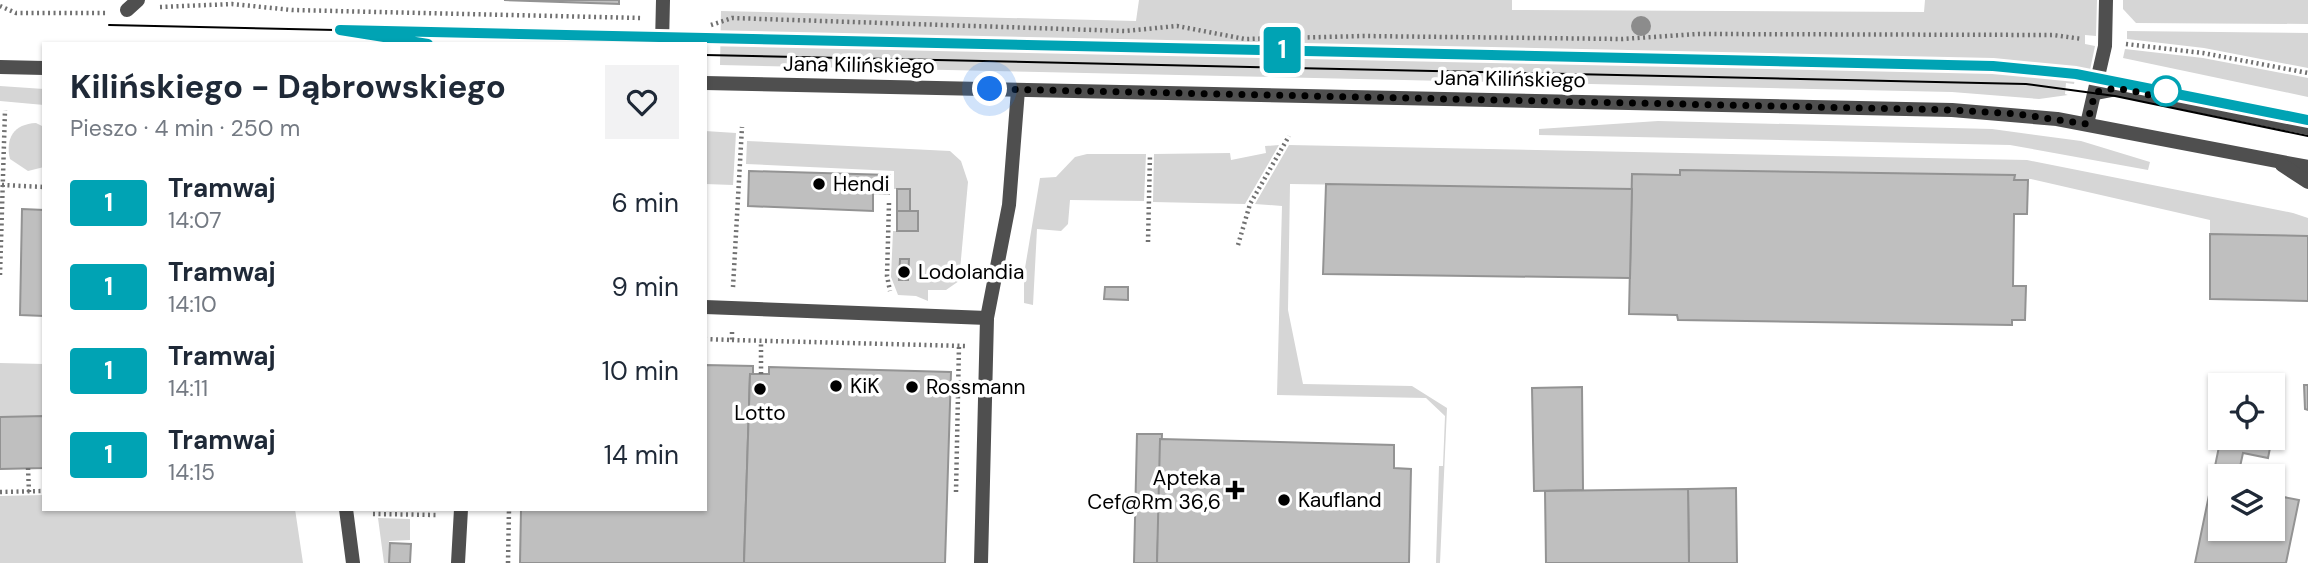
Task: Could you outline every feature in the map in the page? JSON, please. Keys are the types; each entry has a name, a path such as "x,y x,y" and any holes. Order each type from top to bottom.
{"street":[{"path":"662,42 663,0"},
{"path":"2087,124 2105,42 2106,0"},
{"path":"0,67 42,68"},
{"name":"Jana Kilińskiego","path":"707,83 1952,110 2027,115 2087,124 2308,167"},
{"path":"2095,93 2116,89 2308,128"},
{"path":"981,563 987,318 1009,205 1018,90"},
{"path":"2278,163 2308,182"},
{"path":"707,307 987,318"},
{"path":"346,511 353,563"},
{"path":"458,563 460,512"}],"path":[{"path":"0,6 16,13 116,13 133,5 232,4 292,10 528,17 663,16"},
{"path":"710,25 732,18 1125,31 1177,26 1245,39 1363,36 1622,39 1698,34 2053,34 2203,52 2308,73"},
{"path":"0,275 5,110"},
{"path":"732,340 742,127"},
{"path":"1238,245 1250,204 1289,136"},
{"path":"1148,242 1150,154"},
{"path":"2,185 42,187"},
{"path":"889,203 887,276 890,344"},
{"path":"707,339 986,346"},
{"path":"761,341 761,374"},
{"path":"956,495 959,345"},
{"path":"28,468 29,492"},
{"path":"0,492 42,491"},
{"path":"508,563 509,511"},
{"path":"373,514 460,512"}],"shaded area":[{"path":"1139,0 1512,0 1512,10 1924,12 1925,0 2097,0 2096,36 2085,35 2085,44 2095,46 2090,70 2077,68 2074,84 2066,83 2065,94 2068,95 2039,99 1952,92 720,65 721,11 1136,21"},
{"path":"2123,0 2308,0 2308,24 2136,23 2123,9"},
{"path":"2127,31 2308,33 2308,68 2204,48 2127,39"},
{"path":"2125,49 2203,58 2308,78 2308,97 2123,58"},
{"path":"0,86 42,89 42,105 0,101"},
{"path":"1658,121 1992,129 2081,141 2150,162 2148,170 2010,145 1539,135 1539,129"},
{"path":"36,123 42,126 42,168 28,171 10,159 9,145 17,129"},
{"path":"707,131 736,133 733,185 707,184"},
{"path":"747,141 950,151 961,161 968,182 959,281 946,290 928,290 928,301 916,296 898,295 891,277 893,231 918,231 918,211 910,211 909,189 894,189 894,171 746,164"},
{"path":"1279,145 1245,204 1153,202 1154,154 1230,153 1231,160 1266,153 1265,146"},
{"path":"1289,145 2027,160 2293,213 2308,218 2308,236 2210,234 2210,220 2031,179 2014,180 2014,175 1680,170 1680,175 1632,175 1632,189 1290,184 1288,310 1303,384 1412,386 1447,408 1440,563 1436,563 1439,466 1443,466 1445,416 1426,398 1277,395 1282,206 1255,204"},
{"path":"1087,154 1146,154 1144,201 1070,200 1068,224 1061,231 1037,229 1033,305 1024,303 1024,274 1040,178 1056,177 1075,157"},
{"path":"0,363 42,364 42,416 0,417"},
{"path":"42,495 42,511 295,511 303,563 0,563 0,496"},
{"path":"378,518 410,519 410,540 389,541 389,563 384,563"}],"building":[{"path":"504,0 619,0 619,4"},
{"path":"1680,170 2015,175 2014,180 2028,180 2027,214 2014,214 2013,286 2026,286 2025,320 2012,320 2012,325 1678,320 1677,315 1629,314 1632,174 1680,175"},
{"name":"Hendi","path":"749,171 890,175 889,194 873,193 873,211 748,206"},
{"path":"1326,184 1632,189 1630,278 1323,274"},
{"path":"897,189 910,189 910,211 897,211"},
{"path":"22,209 42,210 42,316 20,315"},
{"path":"897,211 918,211 918,231 897,231"},
{"path":"2210,234 2308,236 2308,301 2210,299"},
{"name":"Lodolandia","path":"900,259 909,259 908,280 899,280"},
{"path":"1105,287 1128,287 1128,300 1104,299"},
{"path":"707,365 753,366 753,374 750,374 744,563 520,563 521,511 707,511"},
{"path":"769,367 951,372 945,563 744,563 750,374 769,374"},
{"path":"2304,385 2308,385 2308,410 2305,409"},
{"path":"1582,387 1583,490 1534,491 1532,388"},
{"path":"42,416 42,468 0,469 0,417"},
{"path":"1137,434 1162,434 1157,563 1134,563"},
{"name":"Kaufland","path":"1160,439 1394,445 1394,468 1411,469 1409,563 1157,563"},
{"path":"2218,450 2270,450 2268,458 2243,453 2241,464 2215,464"},
{"path":"1736,488 1737,563 1689,563 1688,489"},
{"path":"1688,489 1689,563 1546,563 1545,491"},
{"path":"2285,497 2299,500 2286,563 2195,563 2208,500 2208,541 2285,541"},
{"path":"390,543 411,544 410,563 389,563"}],"tram line":[{"path":"109,25 1993,66 2076,74 2308,120"},
{"name":"1","path":"418,42 340,30 1993,66 2039,69 2118,81 2308,120"},
{"path":"398,38 418,42"},
{"path":"707,55 2026,84 2115,96 2308,136"}],"place":[{"name":"Hendi","path":"819,184"},
{"name":"Lodolandia","path":"904,272"},
{"name":"KiK","path":"836,386"},
{"name":"Rossmann","path":"912,387"},
{"name":"Lotto","path":"760,389"},
{"name":"Apteka Cef@Rm 36,6","path":"1235,490"},
{"name":"Kaufland","path":"1284,500"}],"route":[{"path":"990,89 1952,110 2037,116 2087,124 2095,93 2102,89 2116,89 2164,99 2166,91"}]}
